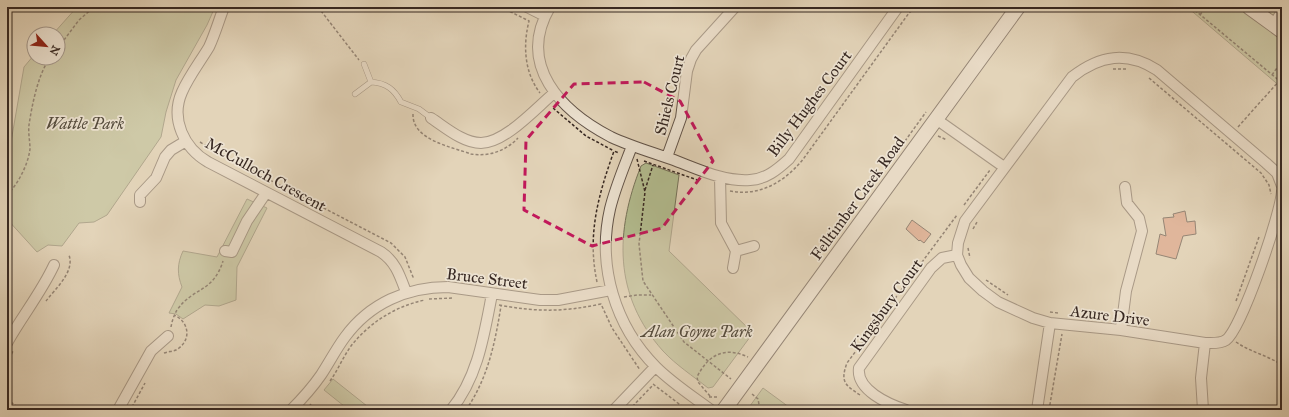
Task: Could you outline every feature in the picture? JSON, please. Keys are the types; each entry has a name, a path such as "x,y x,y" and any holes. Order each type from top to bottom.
{"main road":[{"name":"Felltimber Creek Road","path":"724,410 1018,7"},
{"path":"1249,7 1278,28"}],"street":[{"name":"McCulloch Crescent","path":"224,7 208,47 182,93 178,108 178,121 186,141 196,155 381,252 389,258 396,267 406,292"},
{"path":"527,7 547,11"},
{"name":"Shiels Court","path":"666,157 681,118 687,71 691,59 696,50 735,7"},
{"name":"Billy Hughes Court","path":"547,11 538,40 538,55 541,69 554,93 590,125 634,147 720,177 735,180 751,180 766,177 778,169 788,159 898,7"},
{"path":"1278,28 1282,12"},
{"path":"957,256 958,243 966,221 1004,167 1072,77 1082,69 1103,59 1114,57 1133,60 1146,64 1157,70 1277,173 1282,186"},
{"path":"431,118 464,138 480,143 492,141 505,135 554,93"},
{"path":"933,124 1004,167"},
{"path":"140,202 140,195 156,178 165,157 171,150 186,141"},
{"path":"634,147 632,158 616,187 607,231 606,248 611,290 630,334 655,367 711,410"},
{"path":"720,177 721,223 736,251 733,268"},
{"path":"1121,330 1126,292 1142,231 1139,218 1127,203 1125,187"},
{"path":"1232,341 1278,213 1282,191"},
{"path":"226,251 232,252 247,220 266,193"},
{"path":"736,251 754,246"},
{"name":"Azure Drive","path":"957,256 969,278 998,302 1023,315 1050,323 1121,330 1205,343 1232,341"},
{"name":"Kingsbury Court","path":"906,410 892,405 867,388 860,380 859,368 931,268 942,258 957,256"},
{"path":"7,344 19,322 45,285 54,265"},
{"name":"Bruce Street","path":"291,410 320,377 345,337 354,326 385,302 406,292 434,287 448,287 491,299 558,300 611,290"},
{"path":"451,410 466,388 475,368 491,299"},
{"path":"1037,410 1050,323"},
{"path":"118,410 151,351 168,336"},
{"path":"1203,410 1201,378 1205,343"},
{"path":"614,410 655,367"}],"lane":[{"path":"364,64 371,82"},
{"path":"355,94 371,82 386,84 396,94 401,102 419,109 431,118"}],"path":[{"path":"66,37 79,20 94,7"},
{"path":"318,7 364,64"},
{"path":"720,189 735,192 749,192 776,184 790,174 804,158 909,13 916,7"},
{"path":"1191,7 1282,83"},
{"path":"1200,15 1206,7"},
{"path":"1272,74 1281,61 1282,51"},
{"path":"7,195 19,178 28,161 30,148 29,126 35,94 47,66"},
{"path":"1231,132 1241,125 1279,81"},
{"path":"933,124 939,138 951,142"},
{"path":"198,140 218,153 391,243 405,257 413,277 402,282"},
{"path":"634,147 632,158 645,192"},
{"path":"686,410 645,377 612,328 601,304 592,249 595,214 602,186 614,151 704,183"},
{"path":"656,154 645,192 640,222 640,264 643,281 684,342 731,379"},
{"path":"962,208 990,170"},
{"path":"861,396 845,383 843,375 847,363 957,214"},
{"path":"168,336 174,315 183,304 217,278 226,251"},
{"path":"615,300 634,295 651,295"},
{"path":"327,385 351,347 366,330 383,317 397,308 420,301 453,298"},
{"path":"491,299 542,311 575,309 601,304"},
{"path":"160,355 178,349 186,339 186,325 181,318 174,315"},
{"path":"1048,410 1062,324"},
{"path":"1232,341 1269,357 1282,365"},
{"path":"710,396 698,382 697,377 707,361 726,352 732,352 750,358"},
{"path":"130,410 147,379"},
{"path":"629,410 654,384"},
{"path":"752,394 758,399 760,410"},
{"path":"7,399 21,410"},
{"path":"306,410 315,400"}],"highlighted area":[{"path":"644,82 680,101 713,161 662,228 592,246 524,210 526,140 574,84"}],"green space":[{"name":"Wattle Park","path":"77,7 215,7 207,25 176,80 166,112 161,137 107,215 94,222 79,223 62,246 48,245 37,252 7,219 7,165 24,67 26,65 26,66 66,66 66,26 60,26"},
{"path":"1187,7 1282,7 1282,88"},
{"name":"Alan Goyne Park","path":"646,163 679,175 669,251 753,333 713,387 708,388 679,366 663,351 647,330 635,308 627,285 623,238 626,214 632,190 641,166"},
{"path":"247,199 267,208 237,267 236,300 219,306 205,305 183,319 176,314 169,313 182,287 178,269 183,251 217,257"},
{"path":"333,379 372,410 349,410 324,390"},
{"path":"763,388 793,410 747,410"}],"building":[{"path":"1185,211 1187,222 1195,221 1196,234 1183,236 1176,259 1156,254 1160,234 1166,236 1163,218 1174,217 1173,214"},
{"path":"912,220 931,234 924,243 920,240 919,241 906,229"}]}
